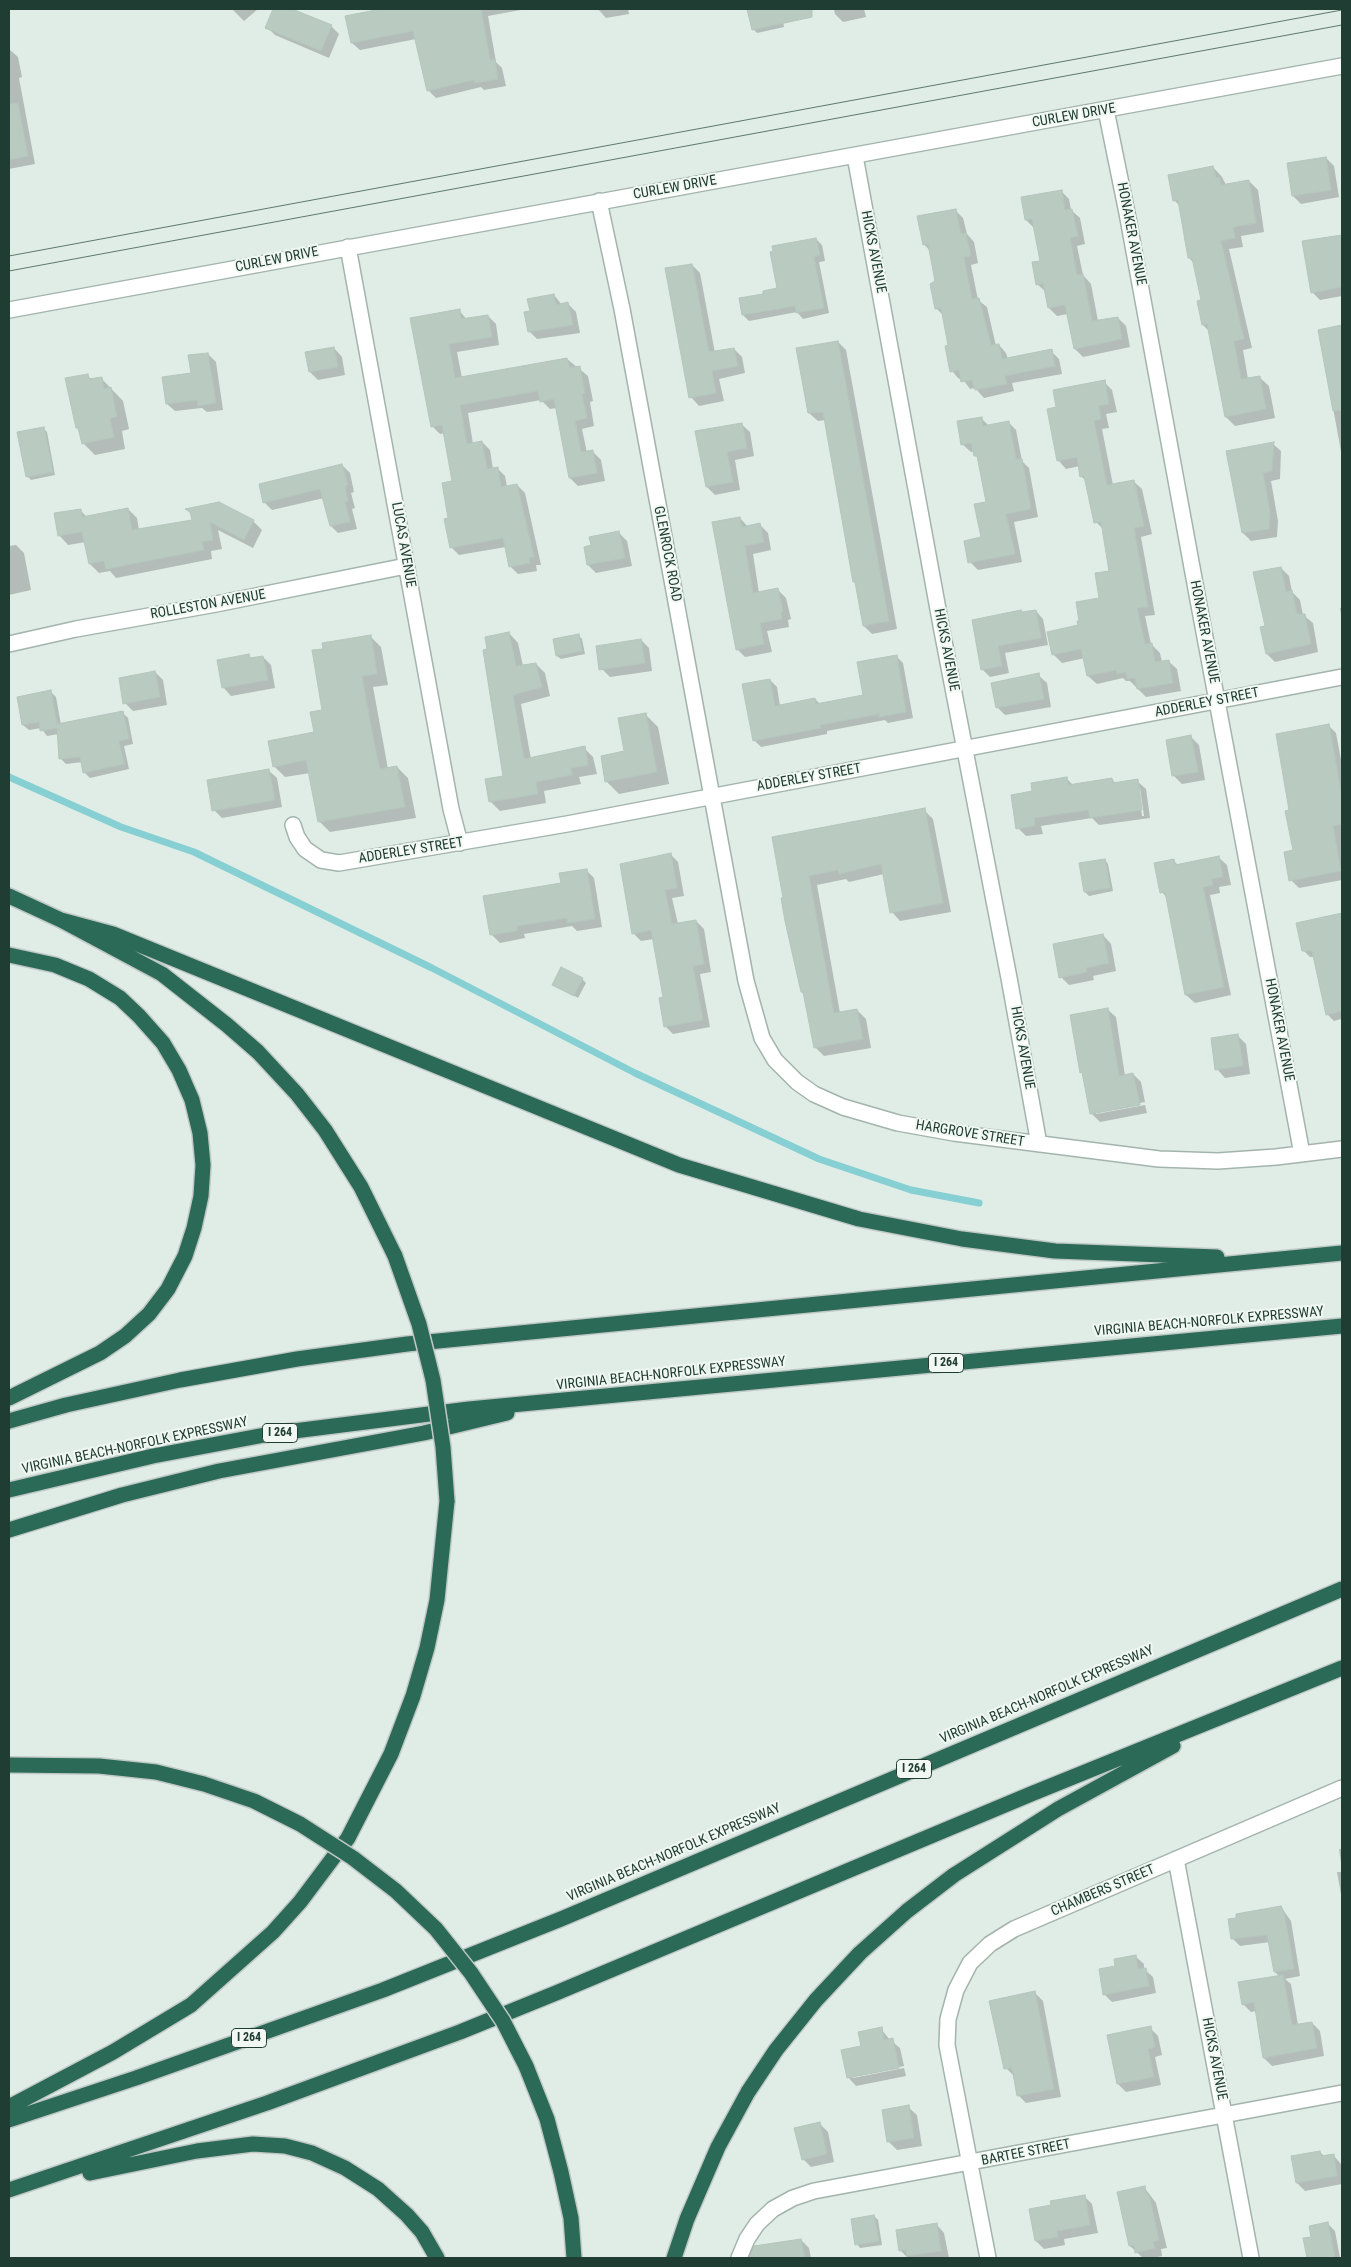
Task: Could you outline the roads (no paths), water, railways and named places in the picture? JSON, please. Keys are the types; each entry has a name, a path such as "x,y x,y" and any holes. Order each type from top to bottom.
{"highway":[{"path":"9,896 60,920 162,974 258,1052 297,1094 325,1130 362,1187 395,1256 418,1324 433,1380 443,1447 447,1502 437,1600 427,1648 416,1686 391,1754 348,1838 300,1902 274,1932 191,2006 113,2052 9,2107"},
{"path":"60,920 113,934 680,1165 859,1219 962,1240 1055,1251 1290,1258"},
{"path":"9,955 55,965 89,978 120,998 164,1043 179,1070 192,1100 200,1133 203,1165 201,1196 185,1256 168,1289 149,1314 125,1336 100,1353 9,1398"},
{"path":"9,1421 66,1405 180,1380 298,1359 407,1344 1342,1253"},
{"name":"VIRGINIA BEACH-NORFOLK EXPRESSWAY","path":"9,1490 153,1456 270,1434 469,1409 1342,1326"},
{"path":"9,1530 122,1495 219,1471 424,1433 555,1402"},
{"name":"VIRGINIA BEACH-NORFOLK EXPRESSWAY","path":"9,2120 136,2078 400,1983 561,1919 1342,1589"},
{"path":"9,2191 250,2109 460,2032 565,1990 1022,1798 1342,1668"},
{"path":"674,2258 687,2220 718,2147 748,2092 776,2050 816,2000 860,1953 907,1911 954,1875 1058,1809 1237,1711"},
{"path":"9,1765 99,1766 156,1772 204,1784 254,1801 300,1824 396,1891 436,1929 471,1973 503,2021 526,2066 547,2118 561,2172 571,2218 574,2258"},
{"path":"9,2191 121,2165 197,2151 253,2144 285,2146 312,2153 345,2168 378,2189 407,2215 422,2232 437,2258"}],"street":[{"name":"CURLEW DRIVE","path":"9,310 1342,66"},
{"name":"HONAKER AVENUE","path":"1106,110 1127,213 1302,1154"},
{"name":"HICKS AVENUE","path":"856,156 942,631 1039,1144"},
{"name":"GLENROCK ROAD","path":"599,201 622,309 733,907"},
{"name":"LUCAS AVENUE","path":"348,247 406,566 460,843"},
{"name":"ROLLESTON AVENUE","path":"9,644 76,629 244,599 406,566"},
{"name":"ADDERLEY STREET","path":"293,825 296,837 305,850 320,860 339,863 460,843 1218,702 1342,677"},
{"name":"HARGROVE STREET","path":"733,907 746,981 762,1038 775,1060 796,1082 814,1094 843,1107 898,1123 954,1133 1178,1160 1218,1161 1342,1150"},
{"name":"CHAMBERS STREET","path":"970,2164 947,2045 948,2019 956,1990 970,1963 990,1944 1014,1929 1342,1788"},
{"name":"HICKS AVENUE","path":"1176,1859 1251,2258"},
{"name":"BARTEE STREET","path":"739,2258 747,2239 757,2224 773,2209 793,2198 814,2191 970,2164 1342,2093"},
{"path":"970,2164 988,2258"}],"waterway":[{"path":"9,777 121,827 194,852 432,968 635,1073 819,1159 911,1190 979,1203"}],"tram line":[{"path":"9,256 1342,10"},
{"path":"9,271 1342,25"}]}
